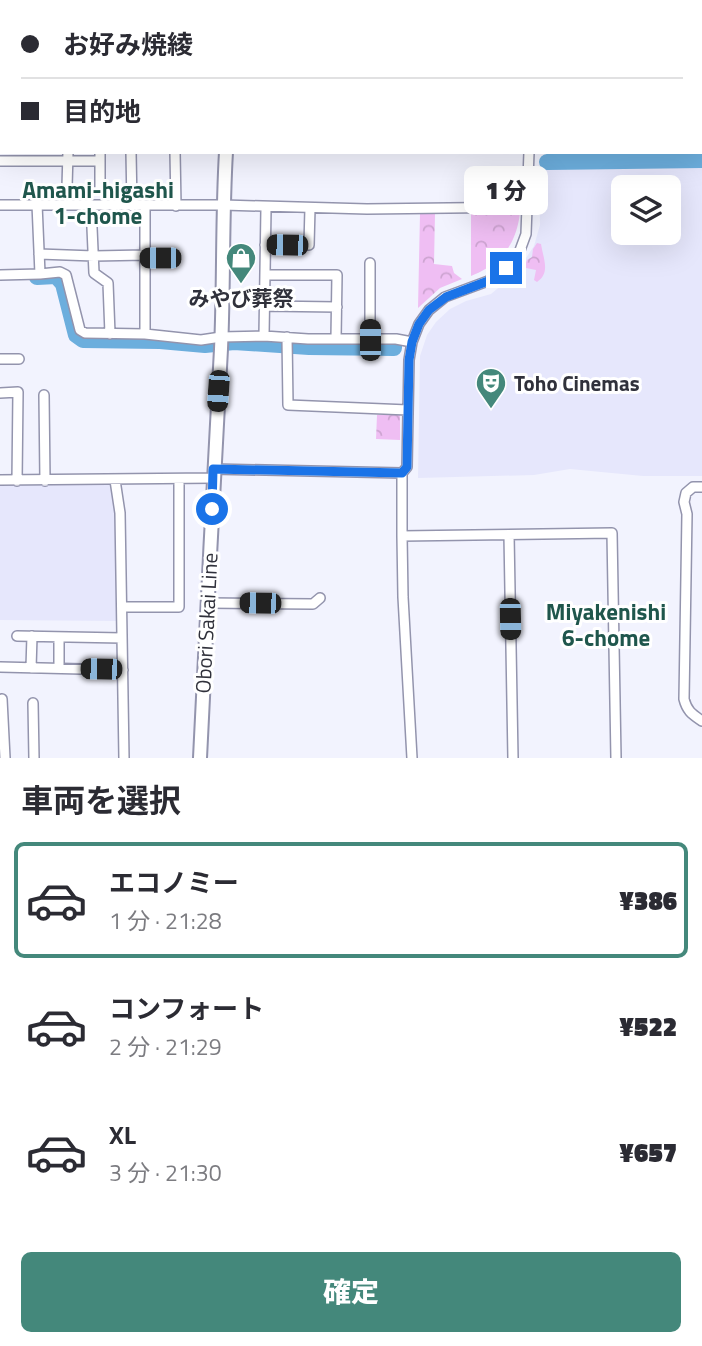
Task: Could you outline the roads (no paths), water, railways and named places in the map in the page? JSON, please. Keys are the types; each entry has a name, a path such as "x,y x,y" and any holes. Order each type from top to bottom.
{"main road":[{"name":"Obori Sakai Line","path":"200,758 221,341 226,154"}],"street":[{"path":"131,154 132,206"},
{"path":"175,154 176,206"},
{"path":"412,758 403,597 402,473 407,467 409,360 412,342 419,324 429,310 446,297 488,281 506,268 519,253 526,234 529,154"},
{"path":"0,161 16,156 100,157 100,188"},
{"path":"67,187 68,157"},
{"path":"0,205 528,207"},
{"path":"37,205 40,274"},
{"path":"91,205 94,273 108,282 110,334"},
{"path":"145,206 145,334"},
{"path":"264,336 266,208"},
{"path":"265,244 309,246 310,208"},
{"path":"39,254 176,258"},
{"path":"370,263 370,340"},
{"path":"0,275 60,272 66,275 80,330 85,334 145,334 221,341 264,336 396,339 412,342"},
{"path":"265,275 337,275 335,338"},
{"path":"265,306 337,307"},
{"path":"287,337 288,405 408,410"},
{"path":"0,359 19,359"},
{"path":"0,393 18,392 17,481"},
{"path":"44,394 45,481"},
{"path":"0,480 179,479 213,473 402,473"},
{"path":"122,607 179,607 179,479"},
{"path":"116,480 120,513 124,758"},
{"path":"702,487 693,487 686,493 684,502 688,514 684,699 689,713 702,722"},
{"path":"402,536 612,533 615,758"},
{"path":"509,535 513,758"},
{"path":"208,603 313,604 320,598"},
{"path":"17,636 122,638"},
{"path":"31,668 32,636"},
{"path":"59,637 59,668"},
{"path":"0,667 123,670"},
{"path":"2,699 5,758"},
{"path":"33,703 34,758"}],"waterway":[{"path":"547,162 702,160"},
{"path":"37,277 56,276 63,284 76,335 83,340 394,348 394,343"}],"place":[{"name":"みやび葬祭","path":"241,285"},
{"name":"Toho Cinemas","path":"491,410"}],"district":[{"name":"Amami-higashi 1-chome","path":"98,202"},
{"name":"Miyakenishi 6-chome","path":"606,624"}]}
